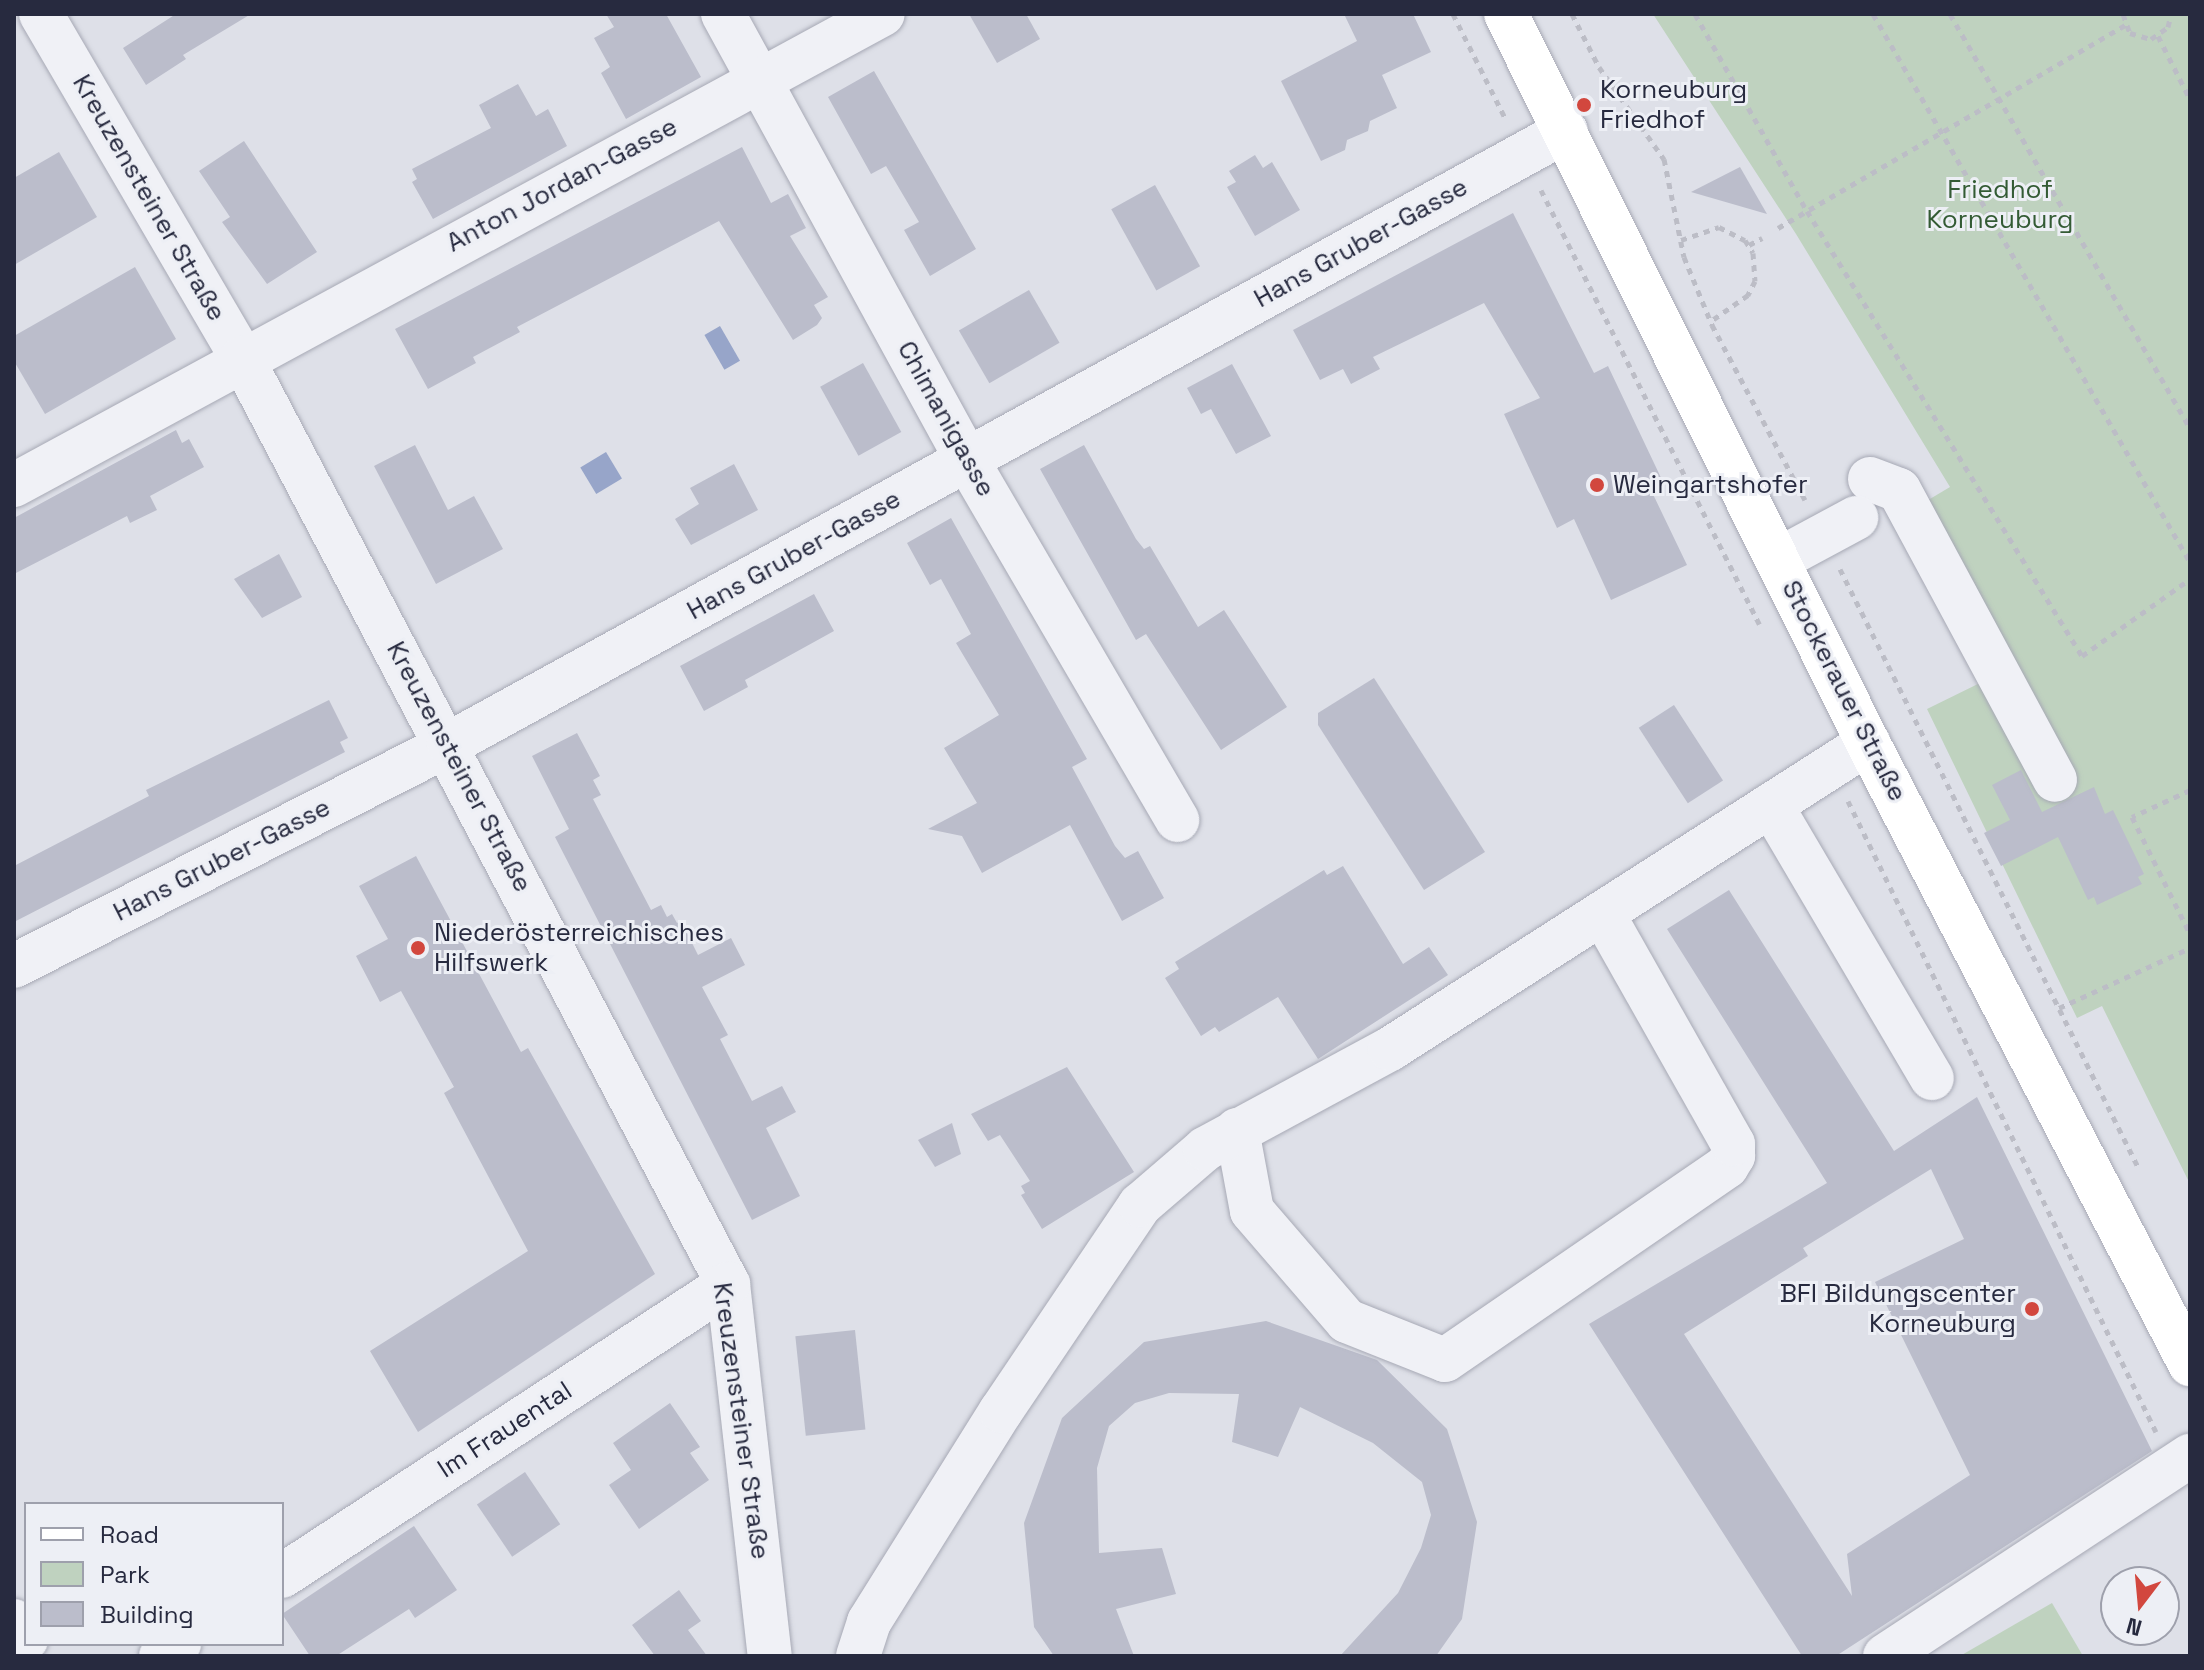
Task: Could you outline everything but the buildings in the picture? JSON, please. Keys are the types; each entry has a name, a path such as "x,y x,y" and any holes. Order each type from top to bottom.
{"main road":[{"name":"Stockerauer Straße","path":"1506,14 1868,743 2190,1364"}],"street":[{"name":"Chimanigasse","path":"723,14 967,460 1177,820"},
{"name":"Anton Jordan-Gasse","path":"14,485 242,358 883,14"},
{"name":"Kreuzensteiner Straße","path":"61,21 449,744 728,1284 770,1656"},
{"name":"Hans Gruber-Gasse","path":"14,966 449,744 1566,131"},
{"path":"1778,560 1850,511 1899,490 2055,780"},
{"path":"858,1656 869,1622 1121,1229 1192,1159 1237,1130 1390,1049 1868,743"},
{"path":"1771,805 1932,1078"},
{"path":"1237,1130 1252,1211 1347,1321 1445,1360 1727,1166 1733,1156 1733,1144 1603,914"},
{"name":"Im Frauental","path":"284,1575 728,1284"},
{"path":"1885,1656 2190,1456"}],"path":[{"path":"1572,14 1599,67 1664,159 1681,241 1711,321 1850,511 2059,1008 2141,1174"},
{"path":"1695,14 1807,211 2082,656 2190,579"},
{"path":"1873,14 2190,562"},
{"path":"1950,14 2190,428"},
{"path":"2123,14 2125,25 2140,38 2158,36 2168,27 2171,14"},
{"path":"1778,228 2125,25"},
{"path":"2158,36 2190,99"},
{"path":"1681,241 1719,227 1749,246 1756,267 1748,295 1711,321"},
{"path":"1749,246 1762,238"},
{"path":"2190,790 2132,817 2190,934"},
{"path":"2059,1008 2190,948"}],"green space":[{"name":"Friedhof Korneuburg","path":"1653,14 2190,14 2190,1184 2102,1006 2077,1018 1927,709 1986,680 1903,515 1950,487 1796,234"},
{"path":"2052,1603 2083,1656 1960,1656"}],"water":[{"path":"720,326 740,361 724,370 704,335"},
{"path":"606,452 622,479 596,494 580,467"}],"place":[{"name":"Korneuburg Friedhof","path":"1584,105"},
{"name":"Weingartshofer","path":"1597,485"},
{"name":"Niederösterreichisches Hilfswerk","path":"418,948"},
{"name":"BFI Bildungscenter Korneuburg","path":"2032,1309"}]}
